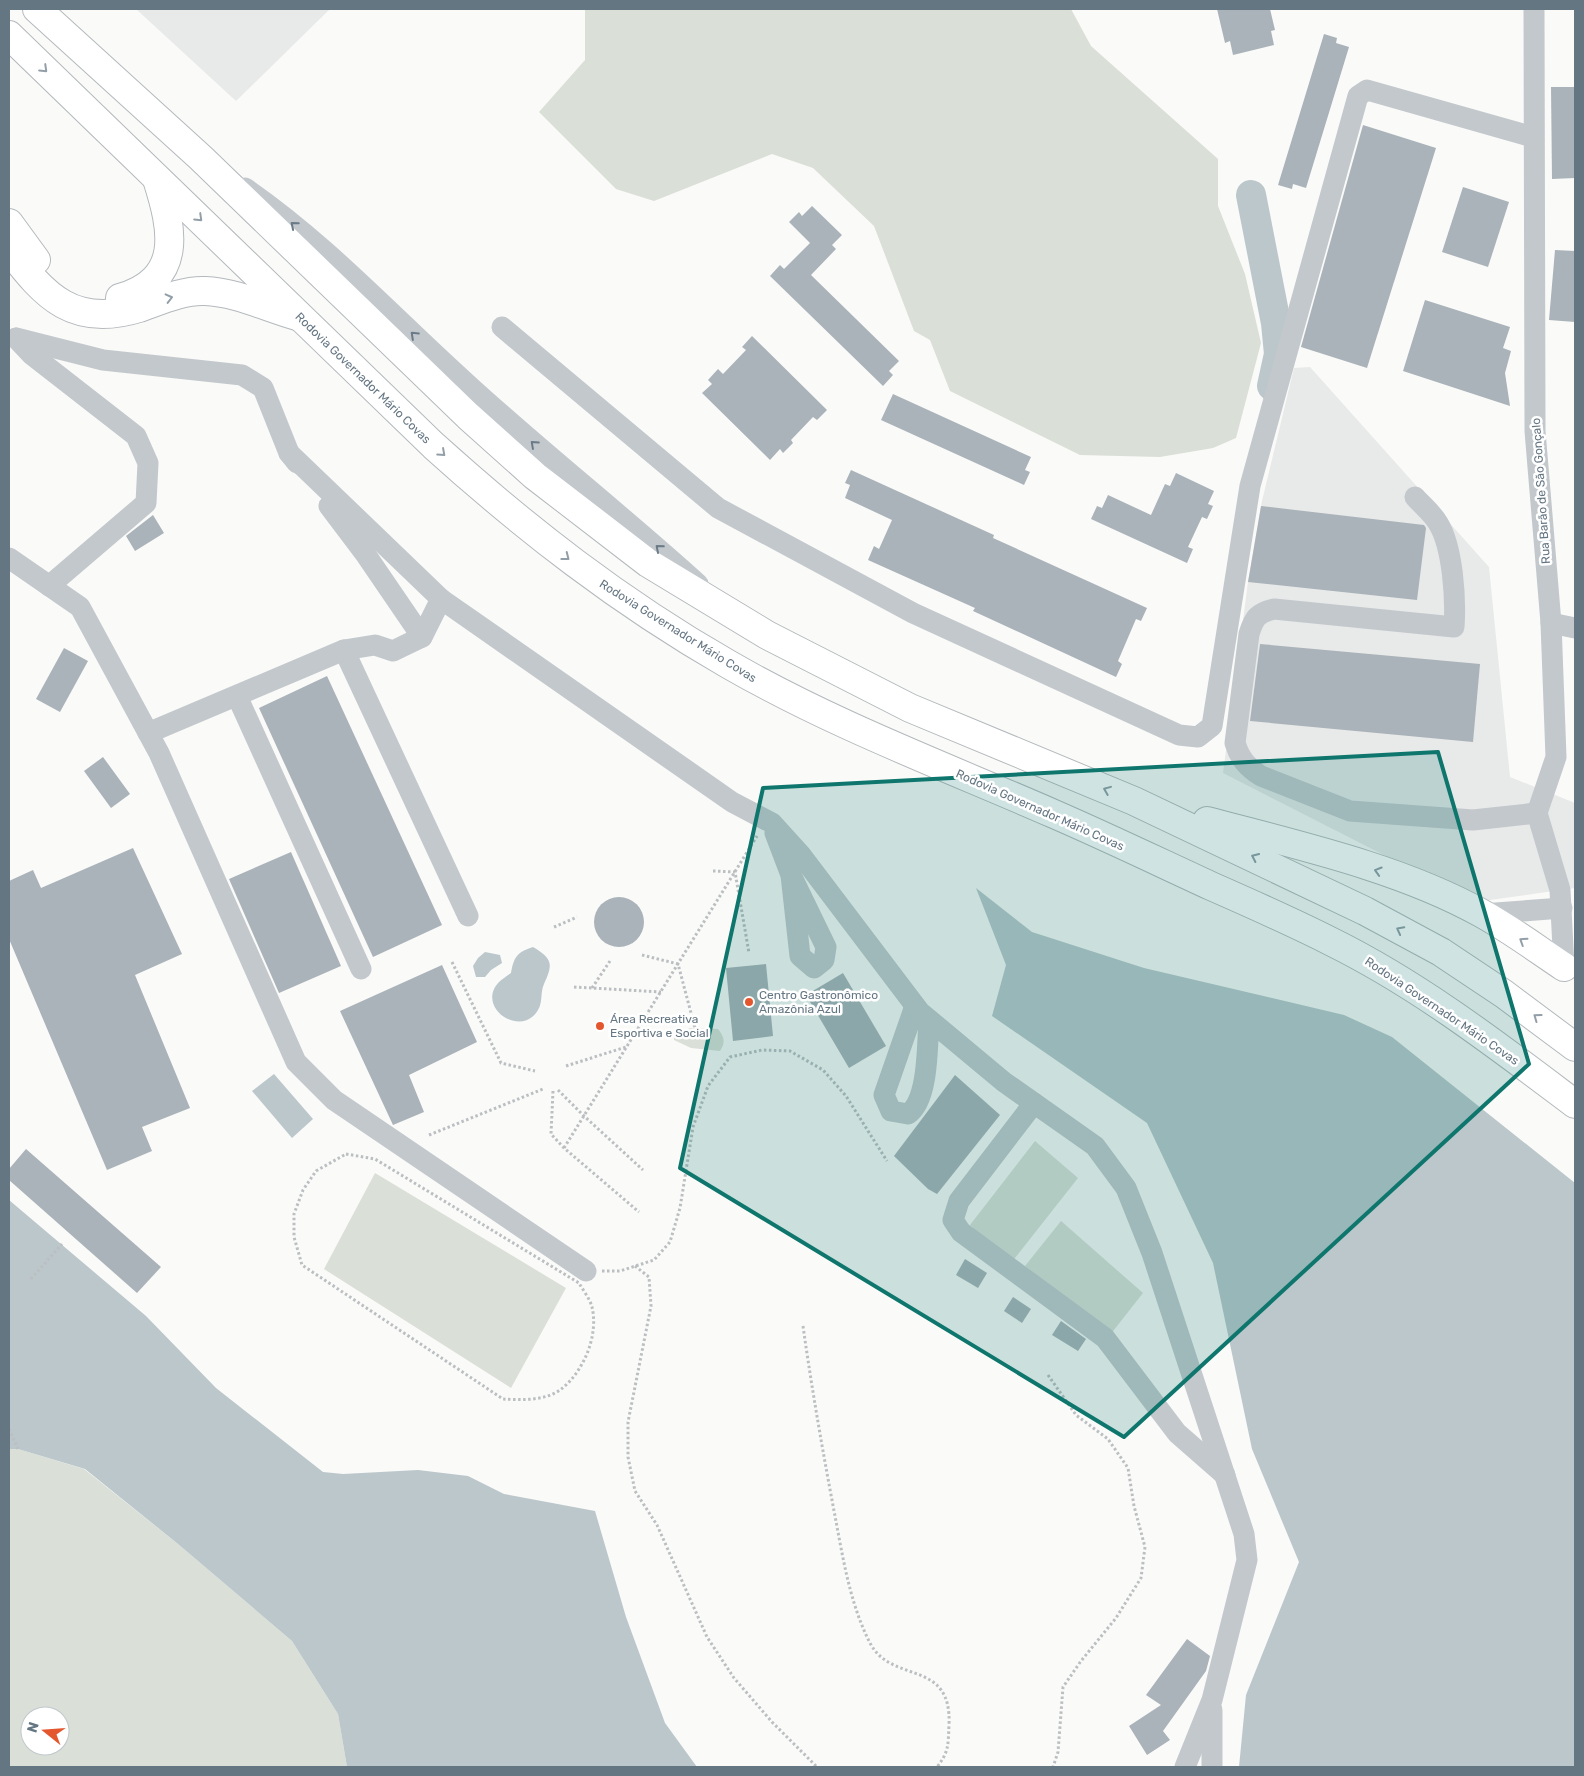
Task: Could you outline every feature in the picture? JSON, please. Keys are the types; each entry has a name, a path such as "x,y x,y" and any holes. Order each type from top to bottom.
{"highway":[{"path":"37,9 201,158 461,409 535,476 648,563 734,616 812,660 910,708 1134,801 1285,871 1418,939 1504,994 1575,1047"},
{"name":"Rodovia Governador Mário Covas","path":"9,35 434,446 510,513 586,573 694,644 792,698 871,737 1055,814 1330,940 1413,989 1503,1050 1575,1104"},
{"path":"9,223 53,282 71,296 102,301 132,295 151,285 165,262 169,246 169,224 157,179"},
{"path":"9,249 27,274 55,302 76,310 109,314 204,291 236,297 300,317"},
{"path":"1134,801 1298,846 1404,879 1482,914 1564,967"}],"street":[{"name":"Rua Barão de São Gonçalo","path":"1534,9 1535,431 1551,622 1556,756 1537,813"},
{"path":"502,327 718,508 913,613 1179,735 1198,737 1212,726 1250,486 1358,96 1367,90 1533,137"},
{"path":"12,334 103,360 242,375 263,388 289,453 366,555 422,637"},
{"path":"12,334 40,361 136,436 148,463 146,503 49,586"},
{"path":"289,453 441,599 732,802 769,822 801,855 922,1013 1004,1082 1095,1146 1126,1188 1152,1253 1225,1475 1244,1534 1247,1560 1212,1700 1185,1767"},
{"path":"1415,497 1439,524 1449,557 1456,606 1454,627 1274,609 1260,612 1253,620 1249,634 1235,743 1239,757 1249,768 1261,776 1350,811 1473,820 1537,813 1560,890 1564,967"},
{"path":"9,558 80,607 160,753 296,1062 334,1100 586,1272"},
{"path":"148,733 344,650 375,645 392,650 422,637 441,599"},
{"path":"1551,622 1575,628"},
{"path":"344,650 468,916"},
{"path":"237,696 361,969"},
{"path":"769,822 791,875"},
{"path":"1482,914 1562,908"},
{"path":"1034,1103 959,1201 953,1220 961,1232 1105,1338 1177,1433 1225,1475"},
{"path":"1212,1700 1212,1767"}],"path":[{"path":"564,1148 735,872 769,822"},
{"path":"713,871 735,872"},
{"path":"735,872 749,954"},
{"path":"554,927 576,917"},
{"path":"642,955 678,964"},
{"path":"592,988 610,961"},
{"path":"452,962 501,1063 535,1071"},
{"path":"678,964 695,1028"},
{"path":"574,987 661,992"},
{"path":"566,1066 627,1046"},
{"path":"586,1272 620,1270 654,1260 670,1242 680,1208 693,1127 708,1086 730,1057 762,1050 790,1051 823,1070 846,1096 887,1161"},
{"path":"429,1135 543,1089"},
{"path":"558,1090 643,1170"},
{"path":"553,1091 551,1134 564,1148 639,1212"},
{"path":"346,1154 375,1159 579,1283 592,1307 592,1337 581,1368 559,1390 529,1400 503,1399 302,1265 294,1237 294,1214 302,1190 316,1171 346,1154"},
{"path":"31,1279 62,1244"},
{"path":"635,1266 648,1277 651,1306 628,1422 628,1457 635,1492 657,1525 707,1637 734,1678 772,1722 817,1767"},
{"path":"803,1326 814,1410 848,1581 871,1644 888,1663 924,1676 943,1691 949,1716 948,1754 937,1767"},
{"path":"1048,1375 1076,1415 1108,1439 1128,1468 1134,1506 1145,1547 1141,1578 1116,1618 1081,1661 1063,1687 1058,1752 1053,1767"},
{"path":"9,1429 18,1449"}],"highlighted area":[{"path":"1438,752 1529,1064 1124,1437 680,1168 763,788"}],"shaded area":[{"path":"136,9 330,9 236,101"},
{"path":"585,9 1071,9 1091,46 1218,159 1218,206 1245,274 1261,343 1236,438 1213,448 1160,457 1080,455 950,391 930,340 914,331 874,226 813,168 772,154 654,201 616,189 539,112 585,60"},
{"path":"1310,367 1489,567 1510,777 1575,803 1575,888 1476,902 1223,773 1248,582 1262,501 1294,368"},
{"path":"976,888 1032,932 1144,968 1344,1015 1392,1037 1575,1183 1575,1767 1239,1767 1246,1695 1299,1562 1252,1449 1213,1263 1147,1123 992,1016 1006,965"},
{"path":"533,947 548,959 550,967 543,987 540,1004 538,1010 530,1018 521,1021 512,1020 503,1016 496,1009 493,1001 493,992 499,982 511,973 517,956"},
{"path":"485,952 500,955 502,963 491,970 485,977 476,977 473,966"},
{"path":"691,1028 718,1029 724,1040 720,1051 691,1048 674,1040 674,1033"},
{"path":"274,1074 313,1119 292,1138 252,1091"},
{"path":"1035,1141 1078,1178 1011,1263 970,1225"},
{"path":"375,1173 566,1288 511,1388 324,1269"},
{"path":"9,1200 146,1316 216,1388 323,1472 343,1474 418,1470 468,1476 504,1494 595,1511 626,1617 665,1723 697,1767 347,1767 338,1714 292,1641 178,1544 85,1469 18,1449 9,1449"},
{"path":"1061,1221 1143,1293 1110,1335 1025,1266"},
{"path":"9,1449 18,1449 84,1469 178,1544 292,1641 338,1714 347,1767 9,1767"}],"building":[{"path":"1217,9 1270,9 1275,30 1271,31 1274,45 1233,55 1230,41 1225,43"},
{"path":"1324,34 1337,38 1336,43 1349,47 1306,188 1293,184 1292,189 1278,185"},
{"path":"1551,87 1575,87 1575,178 1552,179"},
{"path":"1363,125 1436,148 1367,368 1301,347"},
{"path":"1463,187 1509,202 1488,267 1442,252"},
{"path":"812,206 842,235 832,245 836,249 811,275 899,361 889,371 893,375 883,386 770,276 780,265 784,269 810,243 789,222 799,212 802,216"},
{"path":"1555,250 1575,251 1575,322 1549,320"},
{"path":"1425,300 1510,327 1503,348 1511,351 1505,373 1510,406 1403,371"},
{"path":"752,336 827,410 817,420 813,417 791,440 793,443 783,453 780,449 770,460 702,393 712,384 708,380 718,369 723,374 746,350 742,347"},
{"path":"893,394 1031,457 1025,470 1030,472 1024,485 881,420"},
{"path":"851,470 994,535 993,538 1147,608 1141,621 1136,619 1118,661 1122,664 1116,677 973,611 975,608 868,560 874,546 879,549 892,520 845,498 850,485 845,483"},
{"path":"1176,473 1214,491 1208,504 1213,506 1207,519 1202,517 1188,547 1193,549 1187,563 1091,519 1097,506 1102,508 1108,495 1151,515 1165,484 1170,486"},
{"path":"1261,506 1424,525 1426,528 1417,600 1248,582"},
{"path":"153,515 164,533 135,551 126,536"},
{"path":"1260,644 1480,664 1473,742 1250,721"},
{"path":"64,648 88,661 60,712 36,699"},
{"path":"327,676 442,925 373,957 259,708"},
{"path":"103,757 130,794 111,808 84,771"},
{"path":"133,848 182,954 135,975 190,1108 142,1127 152,1151 107,1170 9,939 9,881 33,870 41,888"},
{"path":"291,852 341,966 279,993 229,879"},
{"path":"614,897 624,897 637,904 644,917 644,927 637,940 624,947 614,947 605,943 598,936 594,927 594,917 598,908 605,901"},
{"name":"Centro Gastronômico Amazônia Azul","path":"766,964 773,1036 733,1041 726,968"},
{"path":"442,965 477,1042 409,1075 424,1112 393,1125 340,1011"},
{"path":"843,973 886,1046 849,1068 806,995"},
{"path":"955,1075 1000,1115 937,1194 928,1189 894,1156"},
{"path":"26,1149 161,1267 137,1293 9,1180 9,1169"},
{"path":"965,1259 987,1273 978,1288 956,1275"},
{"path":"1013,1297 1031,1309 1022,1323 1004,1311"},
{"path":"1061,1321 1086,1339 1078,1351 1052,1335"},
{"path":"1187,1639 1210,1656 1206,1671 1163,1731 1170,1740 1147,1755 1129,1726 1161,1705 1146,1695"}],"waterway":[{"path":"1251,195 1276,323 1279,354 1272,386"}],"place":[{"name":"Centro Gastronômico Amazônia Azul","path":"749,1002"},
{"name":"Área Recreativa Esportiva e Social","path":"600,1026"}]}
